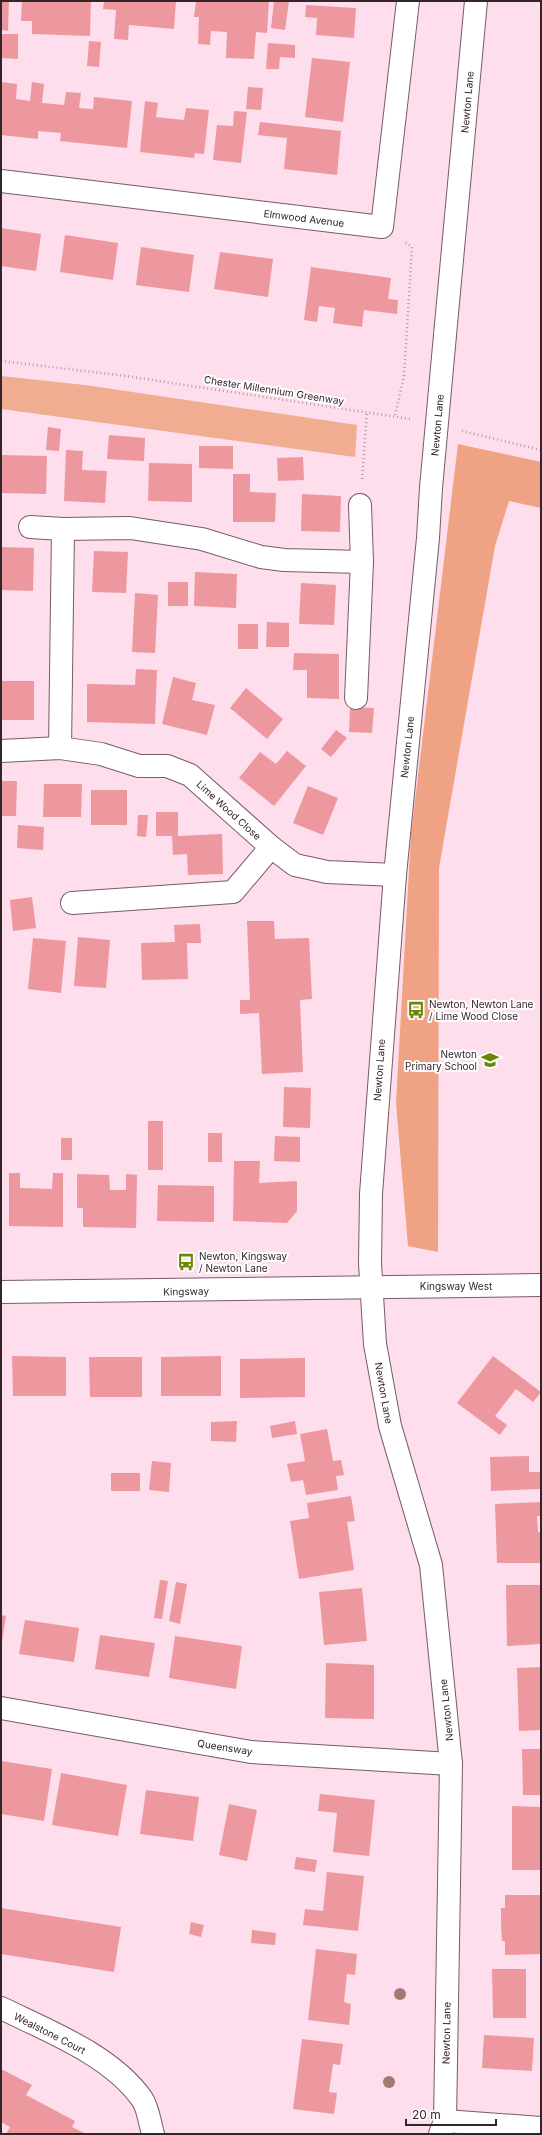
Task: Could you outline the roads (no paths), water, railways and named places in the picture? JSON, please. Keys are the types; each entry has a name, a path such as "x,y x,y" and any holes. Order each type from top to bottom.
{"street":[{"name":"Elmwood Avenue","path":"1,181 382,227 408,1"},
{"name":"Newton Lane","path":"442,2128 451,1764 431,1565 390,1426 375,1344 370,1286 371,1194 395,875 428,538 431,488 476,1"},
{"path":"356,698 362,562 360,505"},
{"path":"30,527 63,529 130,528 202,539 261,557 284,560 362,562"},
{"path":"60,748 63,529"},
{"name":"Lime Wood Close","path":"1,751 60,748 101,754 139,766 167,766 190,775 271,847 295,865 327,872 395,875"},
{"path":"72,903 233,892 271,847"},
{"name":"Kingsway West","path":"370,1286 532,1286"},
{"name":"Kingsway","path":"1,1292 182,1291 370,1286"},
{"name":"Queensway","path":"1,1708 251,1752 451,1764"},
{"name":"Wealstone Court","path":"1,2008 83,2049 123,2077 143,2100 153,2134"},
{"path":"442,2128 541,2128"}],"place":[{"name":"Newton, Newton Lane / Lime Wood Close","path":"416,1010"},
{"name":"Newton Primary School","path":"490,1060"},
{"name":"Newton, Kingsway / Newton Lane","path":"186,1262"}]}
